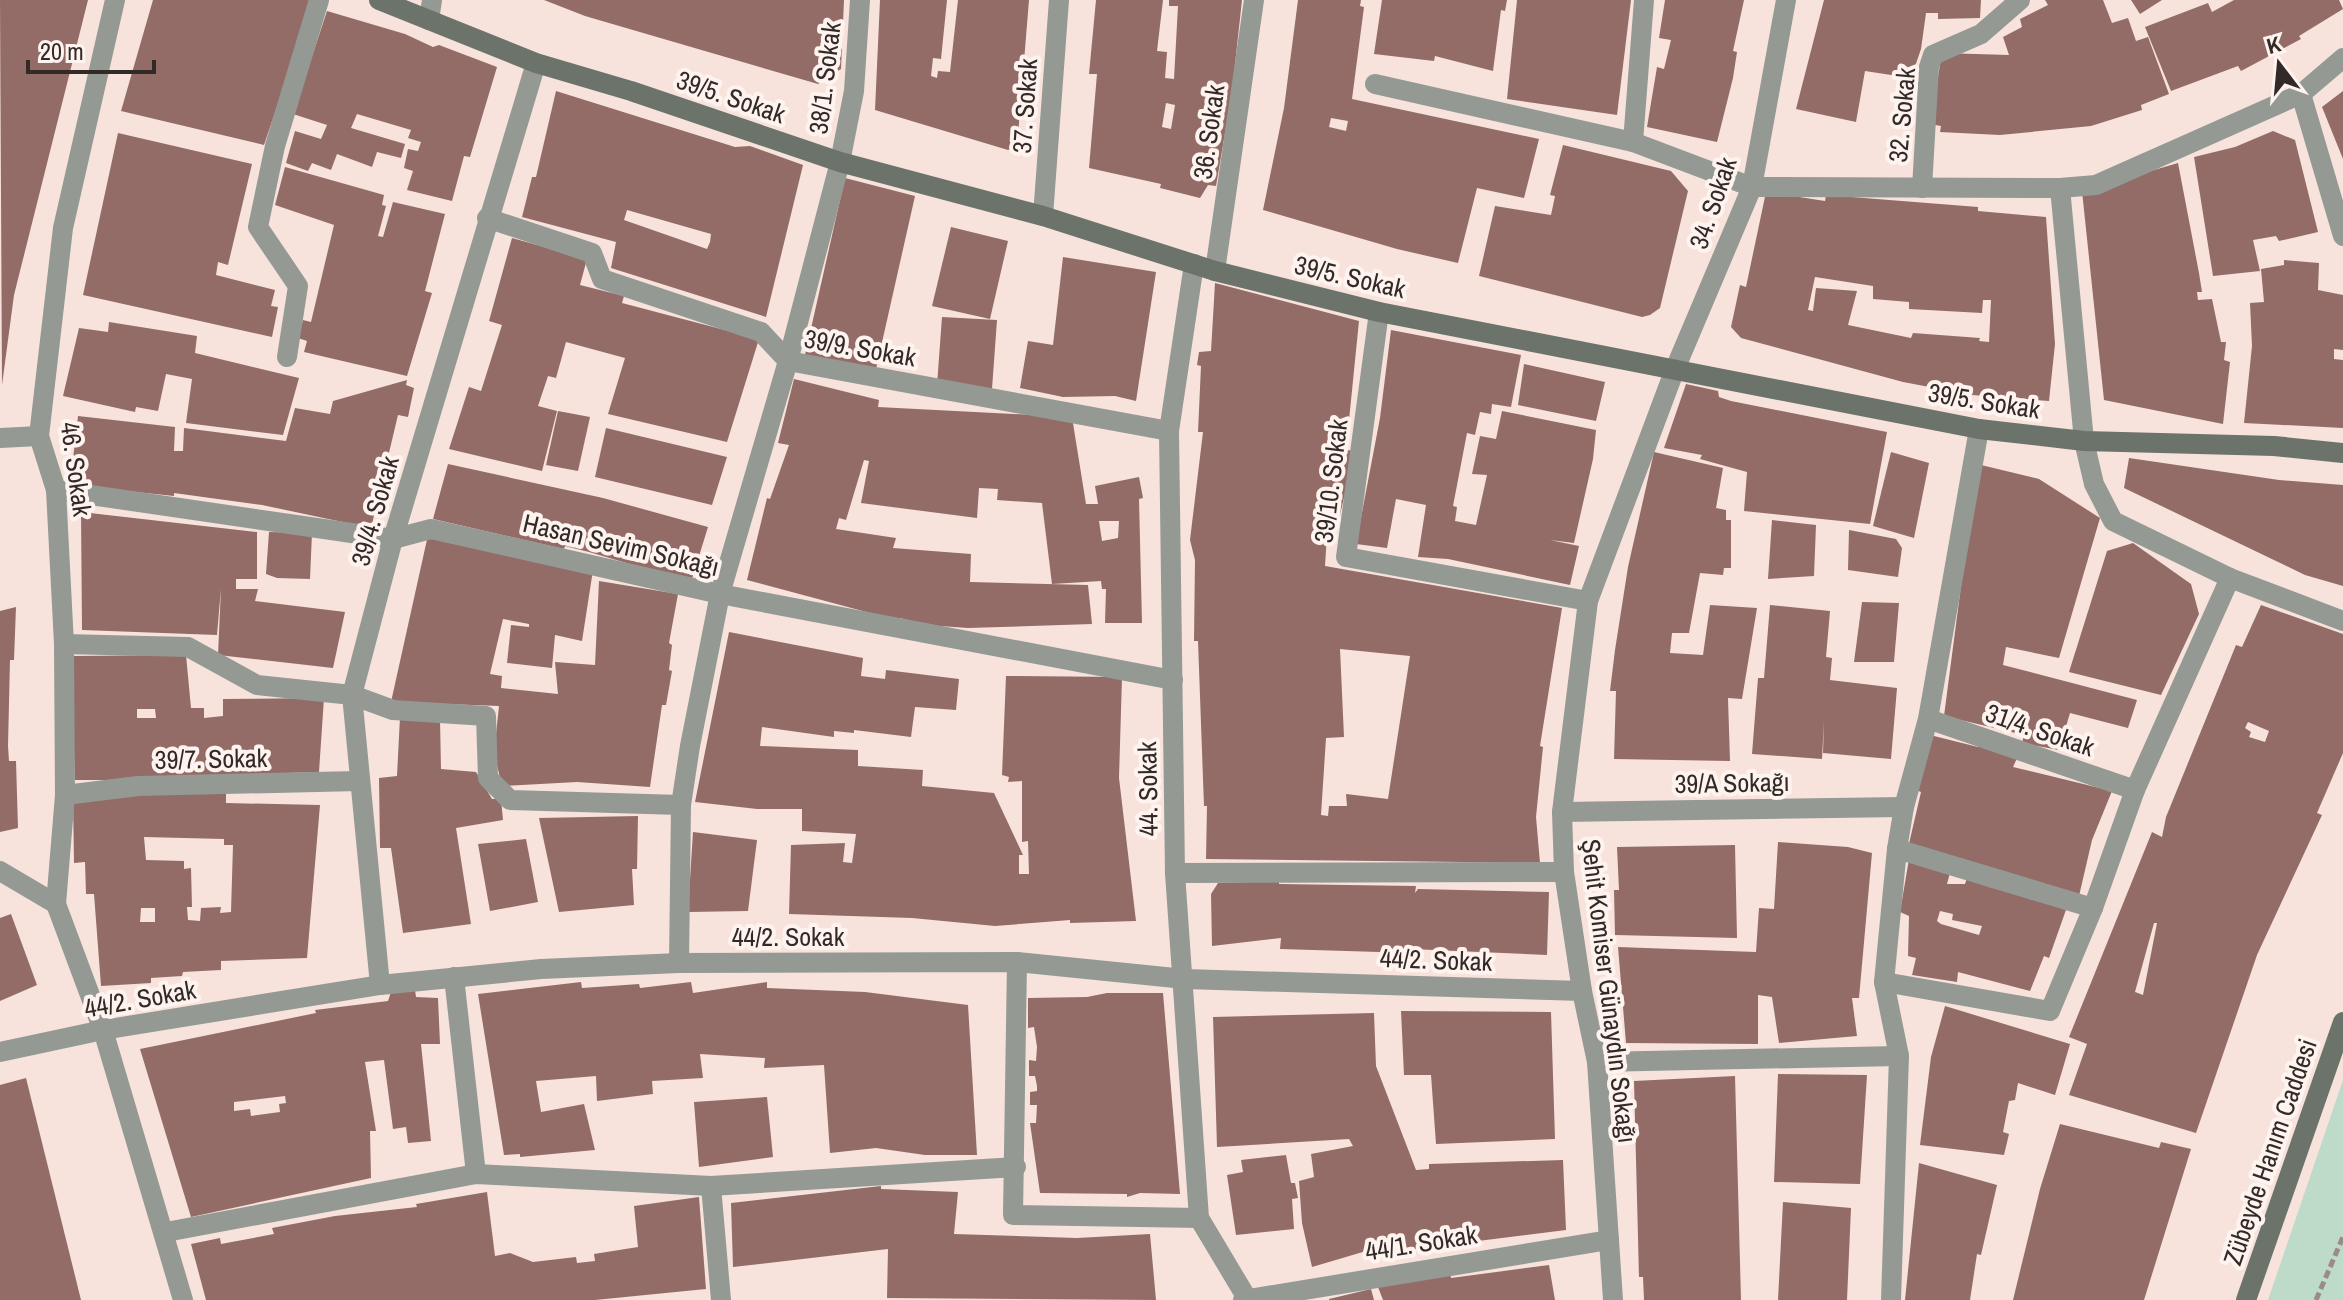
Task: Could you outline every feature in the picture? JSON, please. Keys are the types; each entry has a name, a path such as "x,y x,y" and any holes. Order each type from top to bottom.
{"street":[{"name":"46. Sokak","path":"56,904 65,795 64,644 56,490 39,436 63,228 115,0"},
{"path":"287,357 298,286 258,227 275,146 319,0"},
{"name":"39/5. Sokak","path":"379,0 431,10 536,63 631,91 840,162 1043,216 1215,271 1379,312 1979,429 2084,441 2274,446 2343,453"},
{"name":"38/1. Sokak","path":"679,963 681,805 720,594 788,361 840,162 854,91 860,0"},
{"name":"37. Sokak","path":"1043,216 1059,0"},
{"name":"36. Sokak","path":"1215,271 1254,0"},
{"path":"1633,142 1644,0"},
{"name":"34. Sokak","path":"1675,369 1752,187 1786,0"},
{"name":"32. Sokak","path":"1922,188 1929,67 1933,55 1981,34 2020,0"},
{"path":"1375,84 1633,142 1752,187 2060,188 2096,185 2301,94 2343,58"},
{"name":"39/4. Sokak","path":"380,985 352,695 393,539 536,63"},
{"path":"2301,94 2343,236"},
{"path":"2060,188 2084,441 2094,484 2113,521 2230,578 2343,621"},
{"name":"39/9. Sokak","path":"487,218 592,253 602,279 761,332 788,361 1169,431"},
{"name":"44. Sokak","path":"1194,264 1169,431 1175,873 1185,979 1199,1218 1246,1299"},
{"name":"39/10. Sokak","path":"1379,312 1346,557 1588,601"},
{"name":"Şehit Komiser Günaydın Sokağı","path":"1613,1300 1597,1062 1582,991 1564,872 1562,812 1588,601 1675,369"},
{"path":"1891,1300 1899,1056 1884,982 1897,849 1904,807 1928,719 1979,429"},
{"path":"0,438 39,436"},
{"name":"Hasan Sevim Sokağı","path":"56,490 393,539 431,529 720,594 1173,680"},
{"path":"1884,982 2050,1011 2093,908 2135,790 2230,578"},
{"path":"64,644 188,647 257,685 352,695 393,710 486,716 488,778 510,800 681,805"},
{"name":"31/4. Sokak","path":"1928,719 2135,790"},
{"name":"39/7. Sokak","path":"65,795 138,786 359,781"},
{"name":"39/A Sokağı","path":"1562,812 1904,807"},
{"path":"1897,849 2093,908"},
{"path":"0,871 56,904 103,1030 166,1232 183,1300"},
{"path":"1175,873 1564,872"},
{"path":"1017,962 1013,1215 1199,1218"},
{"name":"44/2. Sokak","path":"0,1052 103,1030 380,985 454,977 679,963 1017,962 1185,979 1582,991"},
{"path":"454,977 476,1174"},
{"name":"Zübeyde Hanım Caddesi","path":"2246,1300 2343,1022"},
{"path":"1597,1062 1899,1056"},
{"path":"166,1232 476,1174 711,1186 1016,1167"},
{"path":"711,1186 721,1300"},
{"name":"44/1. Sokak","path":"1246,1299 1609,1240"}],"path":[{"path":"2316,1300 2343,1237"}],"green space":[{"path":"2343,1080 2343,1300 2268,1300"}],"building":[{"path":"0,0 88,0 14,295 2,385"},
{"path":"153,0 313,0 264,145 121,111"},
{"path":"544,0 844,0 841,69 818,84 585,16"},
{"path":"880,0 947,0 941,59 933,58 931,76 937,78 938,71 950,72 958,0 1029,0 1017,147 1008,150 875,110"},
{"path":"1096,0 1163,0 1157,51 1167,52 1165,78 1174,79 1178,6 1169,6 1169,0 1242,0 1232,92 1216,186 1208,185 1200,198 1160,188 1161,184 1089,168 1097,74 1089,74","holes":["1166,103 1175,105 1171,129 1162,127"]},
{"path":"1298,0 1361,0 1360,6 1364,7 1352,99 1539,139 1524,198 1477,188 1458,263 1397,249 1263,210 1284,108","holes":["1331,118 1348,121 1346,131 1329,127"]},
{"path":"1382,0 1507,0 1505,11 1501,10 1493,71 1435,56 1434,61 1374,54"},
{"path":"1517,0 1631,0 1617,115 1507,99"},
{"path":"1665,0 1744,0 1733,51 1737,52 1733,78 1717,142 1647,127 1657,67 1664,69 1671,40 1659,38"},
{"path":"1824,0 1981,0 1980,18 1938,19 1938,13 1926,13 1921,49 1911,78 1865,71 1856,122 1796,109"},
{"path":"2045,0 2103,0 2112,23 2128,18 2136,41 2148,37 2169,94 2141,105 2142,110 2091,126 2000,135 1940,132 1941,126 1930,124 1942,53 2009,55 2003,37 2022,27 2020,19 2048,5"},
{"path":"2131,0 2162,0 2140,14"},
{"path":"2234,0 2339,0 2343,9 2299,36 2301,39 2241,71 2238,66 2171,91 2145,27 2208,3 2212,12"},
{"path":"327,11 405,34 433,47 439,45 497,67 470,157 464,156 452,201 407,190 413,171 404,168 408,149 418,151 421,142 408,138 411,130 357,114 351,128 405,144 401,158 377,152 372,167 337,154 331,170 312,163 308,171 286,163 295,131 321,139 327,125 293,114"},
{"path":"556,91 735,147 750,146 803,165 766,317 611,268 616,242 522,217 532,177 536,177","holes":["627,210 711,234 707,249 624,220"]},
{"path":"2343,91 2343,159 2322,107"},
{"path":"2273,131 2295,140 2318,232 2279,241 2276,236 2253,240 2260,271 2213,276 2194,157 2235,147"},
{"path":"118,133 252,164 228,265 218,262 216,275 275,290 271,306 278,307 272,337 83,295"},
{"path":"1563,145 1671,171 1688,191 1660,308 1650,315 1642,317 1479,276 1495,206 1551,215 1555,196 1550,195"},
{"path":"2178,163 2202,292 2197,292 2198,300 2212,299 2221,342 2226,342 2224,360 2230,362 2223,424 2104,400 2082,191"},
{"path":"285,167 384,195 382,205 386,206 378,236 383,237 393,202 445,214 425,291 432,293 407,376 304,352 307,341 298,338 303,320 311,322 334,225 275,205"},
{"path":"845,178 915,196 876,369 805,355"},
{"path":"1766,192 1825,201 1826,195 1978,207 1978,211 2046,217 2055,344 2049,401 1972,395 1903,382 1741,338 1731,327 1740,285 1746,287","holes":["1815,277 1873,286 1873,299 1909,302 1909,309 1982,313 1983,300 1991,300 1989,342 1979,341 1980,338 1913,333 1911,338 1848,325 1857,291 1816,288 1813,311 1808,310"]},
{"path":"951,227 1008,241 990,319 932,306"},
{"path":"512,238 587,259 580,285 624,296 622,303 759,339 727,442 608,414 625,358 566,342 556,378 548,376 538,406 557,411 542,471 449,449 469,387 481,391 502,325 489,321"},
{"path":"1063,257 1156,272 1136,401 1115,396 1063,397 1020,388 1028,341 1053,345"},
{"path":"2284,260 2319,263 2318,290 2343,295 2343,350 2334,349 2334,359 2343,360 2343,428 2244,423 2252,346 2250,303 2264,302 2261,269 2284,265"},
{"path":"1215,283 1359,321 1346,450 1355,451 1335,536 1327,535 1325,566 1562,608 1540,746 1543,747 1536,817 1540,863 1206,859 1207,806 1204,806 1198,641 1194,641 1195,560 1190,540 1203,432 1198,432 1201,366 1197,365 1199,352 1211,351","holes":["1340,649 1410,656 1388,799 1346,794 1347,806 1329,806 1328,816 1321,815 1326,738 1344,737"]},
{"path":"942,317 997,320 992,389 937,385"},
{"path":"109,322 197,336 195,353 299,378 283,435 186,423 192,379 166,374 158,411 136,407 135,412 63,396 79,328 108,332"},
{"path":"1391,330 1521,355 1511,407 1492,404 1491,414 1480,412 1475,435 1467,433 1453,506 1457,507 1455,521 1476,525 1487,475 1472,474 1480,436 1496,439 1502,411 1596,430 1593,459 1574,543 1550,540 1579,546 1570,585 1448,559 1418,557 1426,505 1396,499 1387,548 1356,544 1380,418"},
{"path":"1524,364 1605,382 1596,421 1518,405"},
{"path":"794,379 879,400 878,407 1072,417 1086,504 1098,504 1095,486 1139,477 1143,498 1139,499 1142,623 1105,623 1106,589 1102,589 1101,581 1052,584 1042,503 997,500 998,489 979,488 977,518 861,503 869,461 864,460 846,520 839,518 836,529 896,538 893,548 971,554 970,582 1088,585 1092,624 968,628 926,625 900,618 900,621 747,580 767,498 770,499 789,445 778,443","holes":["1099,521 1119,521 1118,538 1102,541"]},
{"path":"407,380 406,385 414,388 408,417 398,415 371,528 262,505 174,493 174,496 70,485 78,416 175,427 174,451 183,451 184,428 286,441 295,408 330,414 333,401"},
{"path":"1686,384 1718,391 1719,397 1731,401 1887,432 1870,524 1744,511 1747,472 1700,459 1702,455 1664,448"},
{"path":"558,411 590,417 578,471 546,465"},
{"path":"606,428 727,457 712,505 595,477"},
{"path":"1654,452 1723,468 1716,508 1726,510 1726,520 1731,520 1731,568 1724,568 1723,575 1700,573 1689,633 1672,633 1670,653 1703,655 1710,605 1757,608 1742,699 1728,698 1730,761 1614,759 1616,691 1610,691 1615,650 1628,567"},
{"path":"1891,452 1929,463 1914,538 1873,526"},
{"path":"2129,458 2279,480 2343,485 2343,586 2305,575 2124,488"},
{"path":"448,464 603,498 708,527 691,582 565,546 564,549 433,519"},
{"path":"1977,464 2039,479 2100,518 2059,658 2006,647 2003,665 2137,700 2128,728 2070,713 2059,750 2022,743 2024,735 1944,716"},
{"path":"81,512 257,532 257,579 236,579 236,589 258,589 255,601 345,612 333,668 218,655 221,588 217,635 82,630"},
{"path":"1772,520 1816,525 1814,576 1768,579"},
{"path":"1849,530 1896,539 1902,548 1898,577 1848,570"},
{"path":"269,532 312,533 310,579 277,578 266,574"},
{"path":"428,535 593,570 582,641 555,635 552,668 507,663 511,625 529,627 529,624 503,619 490,674 502,676 501,688 558,694 555,662 595,665 599,581 678,594 669,643 672,645 669,670 672,671 666,705 662,705 650,787 577,782 502,786 494,753 499,706 391,702"},
{"path":"2133,543 2191,584 2199,614 2161,695 2069,672 2107,551"},
{"path":"1862,602 1899,603 1894,662 1854,662"},
{"path":"1770,605 1830,611 1826,657 1832,658 1830,680 1897,688 1891,759 1823,753 1824,720 1822,759 1752,754 1758,678 1764,678"},
{"path":"2261,605 2343,634 2343,753 2317,813 2322,815 2257,955 2196,1133 2069,1095 2087,1044 2069,1037 2152,832 2162,837 2166,817 2236,645 2242,647","holes":["2248,722 2269,731 2265,742 2249,737 2251,732 2245,728","2154,923 2157,923 2143,995 2135,992"]},
{"path":"16,607 14,660 10,660 8,746 9,761 16,761 18,828 0,832 0,611"},
{"path":"729,632 863,658 861,676 885,679 886,670 959,679 956,710 915,707 911,737 854,730 854,733 834,731 834,737 762,727 760,746 858,750 858,766 923,770 922,786 994,793 1023,855 1019,855 1019,874 1029,874 1028,841 1022,842 1022,781 1008,782 1009,777 1002,775 1006,676 1122,677 1119,778 1136,921 1070,923 1070,920 995,926 912,918 789,914 791,845 845,843 843,862 852,863 856,834 802,831 802,809 757,809 695,802"},
{"path":"186,655 191,708 204,708 204,718 223,716 223,699 324,698 319,772 225,775 224,780 75,780 70,656","holes":["137,709 155,709 156,718 137,718"]},
{"path":"400,717 440,719 441,769 476,772 492,799 501,799 503,820 456,828 471,924 403,933 391,848 380,848 379,778 397,776"},
{"path":"1930,735 1978,747 1979,743 2018,756 2013,767 2112,791 2092,840 2079,896 1908,848 1921,792 1916,790"},
{"path":"226,789 226,803 320,805 307,958 221,961 221,970 183,972 182,976 151,978 151,983 101,986 94,894 86,894 85,862 74,863 73,799","holes":["144,837 224,839 224,845 233,845 231,912 220,913 221,907 201,908 200,921 188,920 187,907 192,907 191,868 184,869 184,861 146,860","141,908 155,908 155,922 140,922"]},
{"path":"638,816 637,869 632,869 634,905 559,912 539,818"},
{"path":"693,832 757,840 748,911 688,912"},
{"path":"526,839 538,902 490,911 478,844"},
{"path":"1778,842 1848,847 1872,853 1859,998 1852,998 1857,1036 1779,1043 1772,997 1758,995 1758,1044 1626,1043 1618,947 1756,952 1759,908 1774,909"},
{"path":"1735,845 1737,938 1615,935 1614,890 1619,890 1617,847"},
{"path":"1909,859 1951,869 1947,884 1965,884 1968,875 1991,880 1989,889 1993,881 2067,907 2049,958 2044,956 2030,991 1958,972 1957,982 1912,975 1916,958 1908,956 1909,916 1900,912","holes":["1940,911 1953,914 1952,920 1982,926 1979,935 1937,921"]},
{"path":"1279,881 1279,884 1416,886 1415,893 1418,889 1549,892 1547,955 1411,949 1412,953 1280,949 1281,938 1212,946 1211,894 1218,883"},
{"path":"11,914 37,985 0,1001 0,918"},
{"path":"581,982 582,988 639,984 640,988 691,982 693,993 767,982 767,988 865,992 968,1005 977,1155 925,1155 876,1148 830,1153 824,1065 764,1068 765,1058 700,1054 703,1078 652,1081 653,1094 597,1101 596,1076 536,1081 541,1112 584,1104 595,1150 520,1157 520,1154 504,1155 478,994"},
{"path":"415,990 416,997 438,998 440,1044 421,1044 431,1141 408,1143 406,1127 393,1129 384,1060 365,1062 376,1131 370,1131 371,1178 191,1217 140,1049 316,1013 315,1010 388,1001 391,992","holes":["285,1096 286,1103 279,1104 280,1112 251,1116 250,1109 234,1111 234,1102"]},
{"path":"1107,993 1163,993 1180,1194 1140,1193 1127,1197 1127,1194 1040,1193 1030,1123 1036,1123 1037,1105 1030,1105 1030,1092 1037,1091 1037,1086 1035,1076 1029,1076 1029,1060 1036,1061 1037,1047 1034,1027 1028,1028 1028,998 1087,997"},
{"path":"1945,1006 2070,1044 2055,1095 2018,1083 2015,1100 2009,1101 2003,1132 2009,1134 2004,1155 1920,1145 1931,1057"},
{"path":"1401,1011 1551,1012 1555,1139 1436,1144 1431,1075 1404,1075"},
{"path":"1374,1013 1376,1066 1416,1170 1429,1169 1429,1164 1563,1160 1566,1230 1382,1253 1373,1249 1312,1267 1302,1223 1299,1181 1314,1177 1311,1154 1353,1146 1349,1139 1217,1147 1213,1017"},
{"path":"1778,1074 1867,1075 1860,1184 1774,1182"},
{"path":"1735,1076 1741,1300 1644,1300 1643,1277 1639,1277 1634,1081"},
{"path":"26,1078 81,1300 0,1300 0,1085"},
{"path":"767,1097 773,1157 699,1167 694,1102"},
{"path":"2060,1124 2159,1148 2161,1142 2191,1149 2144,1300 2013,1300 2040,1189"},
{"path":"1286,1155 1291,1183 1295,1183 1298,1198 1292,1199 1294,1229 1236,1235 1227,1175 1243,1172 1241,1160"},
{"path":"1919,1163 1997,1185 1981,1255 1977,1254 1970,1300 1905,1300"},
{"path":"881,1186 881,1189 958,1192 954,1234 1077,1238 1150,1234 1156,1300 887,1298 888,1249 733,1267 731,1203"},
{"path":"487,1192 495,1256 510,1253 533,1262 576,1257 577,1263 595,1261 594,1254 638,1247 634,1206 699,1197 706,1289 595,1300 206,1300 191,1244 220,1238 221,1244 274,1234 272,1228 335,1216 417,1207 416,1204"},
{"path":"1783,1202 1851,1208 1847,1300 1778,1300"},
{"path":"1549,1265 1555,1300 1383,1300 1378,1287 1450,1273 1451,1278"},
{"path":"1371,1289 1374,1300 1329,1300 1329,1299"}]}
